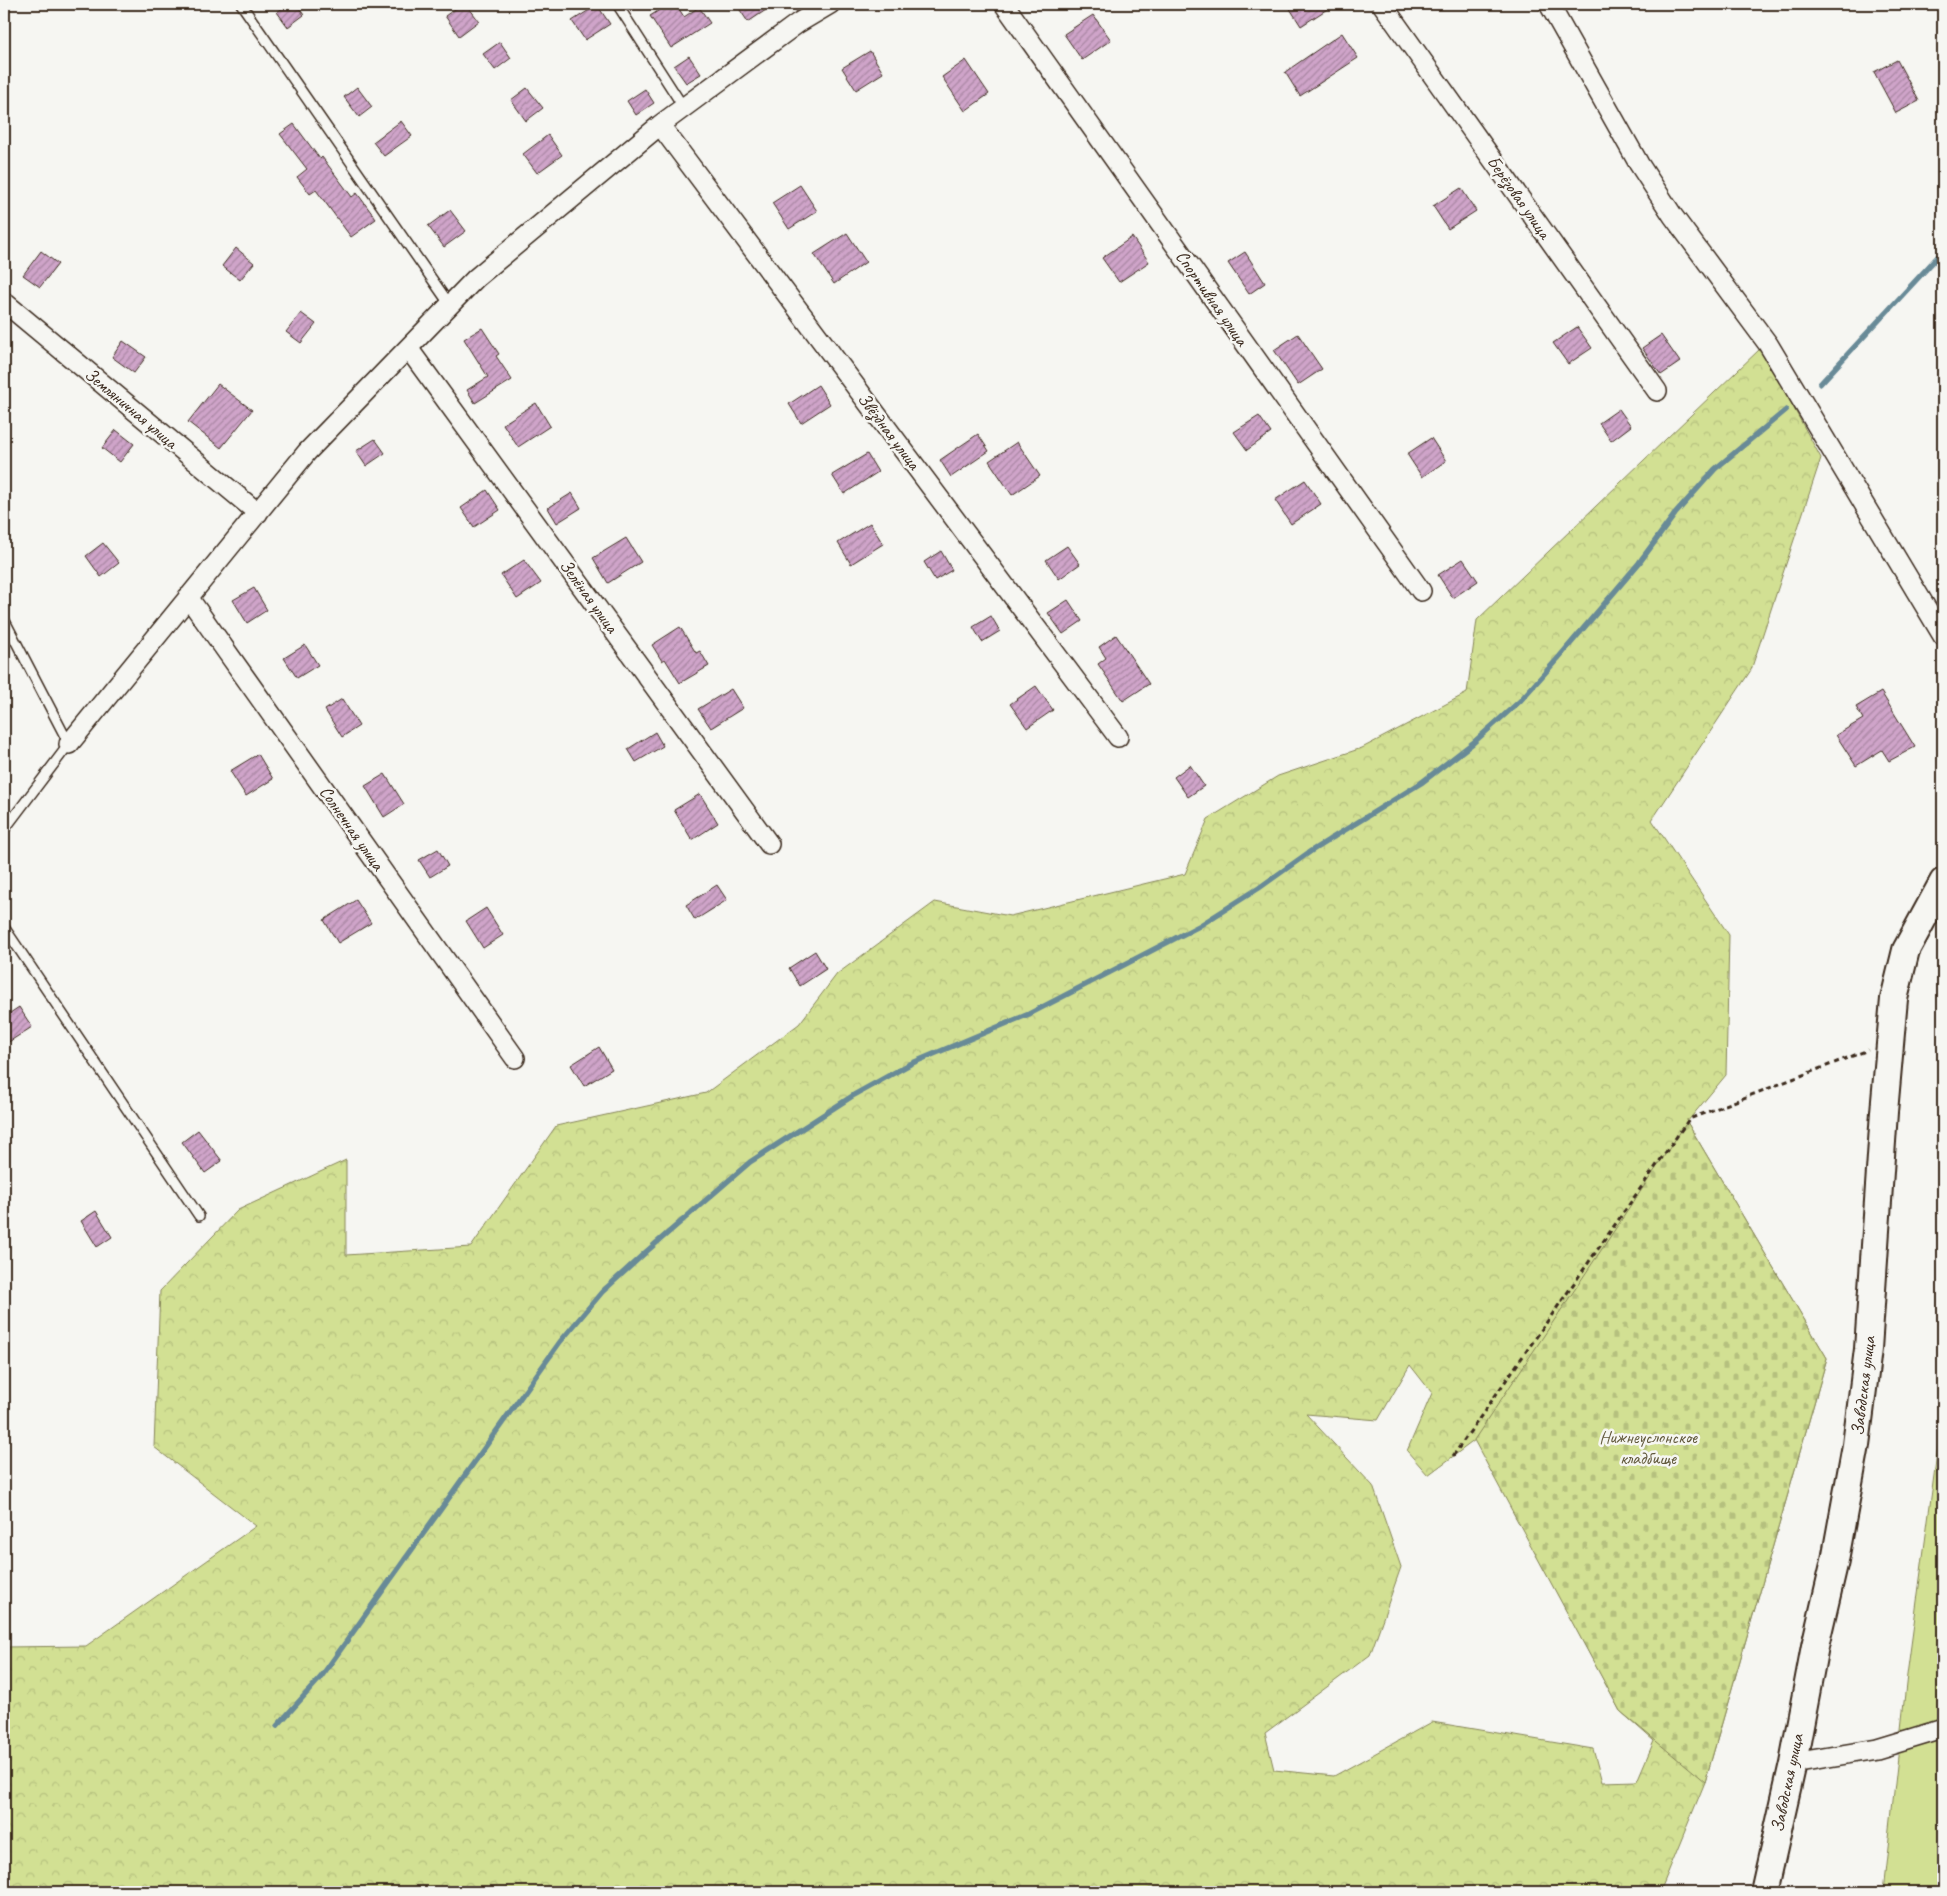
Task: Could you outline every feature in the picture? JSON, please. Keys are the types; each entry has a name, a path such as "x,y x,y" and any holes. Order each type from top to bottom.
{"street":[{"path":"69,744 307,452 476,278 660,125 798,23 830,4"},
{"name":"Спортивная улица","path":"1004,4 1421,591"},
{"name":"Берёзовая улица","path":"1382,4 1657,391"},
{"path":"1549,4 1639,164 1673,216 1768,344 1943,636"},
{"name":"Звёздная улица","path":"660,125 1118,737"},
{"name":"Земляничная улица","path":"4,302 258,513"},
{"name":"Зелёная улица","path":"408,348 769,844"},
{"name":"Солнечная улица","path":"188,597 515,1058"},
{"name":"Заводская улица","path":"1764,1892 1793,1763 1815,1646 1835,1560 1856,1445 1868,1349 1884,1112 1894,999 1906,950 1943,882"},
{"path":"1793,1763 1877,1749 1943,1729"}],"lane":[{"path":"241,4 450,305"},
{"path":"616,4 684,108"},
{"path":"4,619 69,744 4,830"},
{"path":"4,927 199,1216"}],"path":[{"path":"1452,1456 1689,1119 1890,1042"}],"green space":[{"path":"1761,348 1821,458 1751,670 1652,820 1729,935 1726,1075 1687,1122 1827,1358 1705,1782 1660,1892 1164,1892 1151,1887 1143,1892 4,1892 4,1647 86,1646 256,1526 154,1447 160,1291 238,1210 346,1160 346,1255 471,1247 556,1126 706,1093 799,1024 837,974 935,902 1010,916 1185,874 1208,819 1278,776 1362,748 1467,693 1477,620","holes":["1410,1365 1432,1393 1407,1451 1428,1475 1475,1440 1620,1711 1654,1741 1637,1781 1602,1782 1593,1749 1432,1722 1334,1776 1274,1770 1265,1733 1370,1655 1401,1567 1373,1486 1306,1414 1378,1420"]},
{"name":"Нижнеуслонское кладбище","path":"1687,1122 1827,1358 1705,1782 1620,1711 1474,1440"},
{"path":"1943,1409 1943,1892 1883,1892 1907,1675"}],"building":[{"path":"288,4 296,4 304,15 288,27 277,12"},
{"path":"462,4 466,4 479,21 459,36 445,16"},
{"path":"669,4 676,4 684,17 699,7 710,23 671,48 650,16"},
{"path":"736,4 775,4 748,22"},
{"path":"1287,4 1335,4 1301,26"},
{"path":"597,5 610,24 585,40 572,21"},
{"path":"1093,15 1111,40 1082,60 1064,34"},
{"path":"1342,33 1358,58 1300,96 1285,72"},
{"path":"500,42 511,58 495,70 483,54"},
{"path":"870,51 883,73 856,90 842,68"},
{"path":"689,56 701,74 686,83 674,66"},
{"path":"966,60 989,94 965,111 942,77"},
{"path":"1897,60 1919,101 1896,113 1874,72"},
{"path":"357,87 372,107 359,117 344,97"},
{"path":"527,88 543,108 526,121 511,100"},
{"path":"645,89 654,103 636,115 627,101"},
{"path":"401,121 412,136 384,156 373,142"},
{"path":"294,124 352,197 357,193 376,219 351,237 316,190 310,194 297,177 307,169 280,134"},
{"path":"548,135 562,155 537,173 523,154"},
{"path":"800,185 817,211 789,229 772,203"},
{"path":"1461,188 1476,211 1448,229 1433,206"},
{"path":"450,210 466,231 444,247 428,226"},
{"path":"847,233 866,262 834,284 814,254"},
{"path":"1132,237 1149,262 1119,282 1102,258"},
{"path":"236,248 254,263 240,280 222,266"},
{"path":"41,251 58,264 40,287 23,275"},
{"path":"1245,252 1265,283 1249,294 1228,263"},
{"path":"301,313 316,324 301,343 286,332"},
{"path":"1577,327 1592,348 1568,364 1553,343"},
{"path":"482,328 499,354 496,356 512,380 475,403 467,390 488,377 464,339"},
{"path":"1298,334 1322,369 1298,385 1274,350"},
{"path":"1661,335 1680,362 1661,375 1642,348"},
{"path":"123,341 146,357 134,373 112,357"},
{"path":"218,384 252,410 221,448 188,422"},
{"path":"818,385 830,404 801,423 789,404"},
{"path":"536,403 550,426 518,447 503,424"},
{"path":"1619,409 1631,426 1611,441 1599,423"},
{"path":"1259,416 1271,433 1247,450 1234,432"},
{"path":"116,430 134,444 120,462 102,448"},
{"path":"978,434 989,451 951,477 940,460"},
{"path":"1431,438 1446,461 1422,477 1407,454"},
{"path":"375,439 385,453 366,466 356,451"},
{"path":"1017,442 1040,476 1012,495 989,461"},
{"path":"867,454 878,472 844,494 832,475"},
{"path":"1305,480 1321,504 1291,524 1275,500"},
{"path":"487,490 500,510 474,527 461,508"},
{"path":"572,493 581,508 557,523 548,508"},
{"path":"870,523 883,544 851,564 838,543"},
{"path":"626,538 641,562 608,583 593,558"},
{"path":"103,543 119,563 101,577 86,556"},
{"path":"1067,546 1080,564 1059,579 1046,560"},
{"path":"941,551 952,570 935,580 924,562"},
{"path":"1463,559 1478,581 1453,598 1438,575"},
{"path":"524,560 541,583 517,599 501,575"},
{"path":"254,588 267,610 247,623 233,600"},
{"path":"1068,600 1082,621 1063,634 1048,613"},
{"path":"991,616 1000,631 982,642 973,627"},
{"path":"680,627 696,653 700,651 709,666 680,683 665,659 662,661 652,645"},
{"path":"1116,635 1149,684 1123,701 1098,664 1106,658 1099,647"},
{"path":"305,645 318,665 297,678 284,658"},
{"path":"1036,686 1053,710 1027,728 1010,704"},
{"path":"731,689 743,708 711,728 698,709"},
{"path":"1881,692 1915,747 1889,761 1882,750 1856,766 1836,735 1863,719 1856,707"},
{"path":"342,699 359,726 342,737 325,710"},
{"path":"655,732 663,746 636,762 628,749"},
{"path":"258,754 273,779 246,796 230,771"},
{"path":"1190,765 1204,786 1188,797 1174,777"},
{"path":"385,774 404,804 384,817 365,786"},
{"path":"700,794 718,823 692,840 674,810"},
{"path":"438,849 448,866 430,877 419,860"},
{"path":"717,885 727,900 695,920 686,905"},
{"path":"356,900 371,923 338,943 324,920"},
{"path":"486,908 503,935 483,948 466,921"},
{"path":"815,951 826,969 800,986 789,968"},
{"path":"19,1007 32,1027 4,1045 4,1017"},
{"path":"599,1047 612,1069 584,1086 571,1065"},
{"path":"198,1130 222,1161 205,1173 182,1142"},
{"path":"96,1211 112,1237 97,1247 81,1221"}],"waterway":[{"path":"1820,384 1943,251"},
{"path":"277,1726 321,1677 560,1342 602,1292 647,1251 750,1162 854,1095 910,1064 1029,1014 1199,926 1259,888 1311,851 1421,783 1473,743 1520,701 1639,563 1675,514 1715,469 1786,410"}]}
